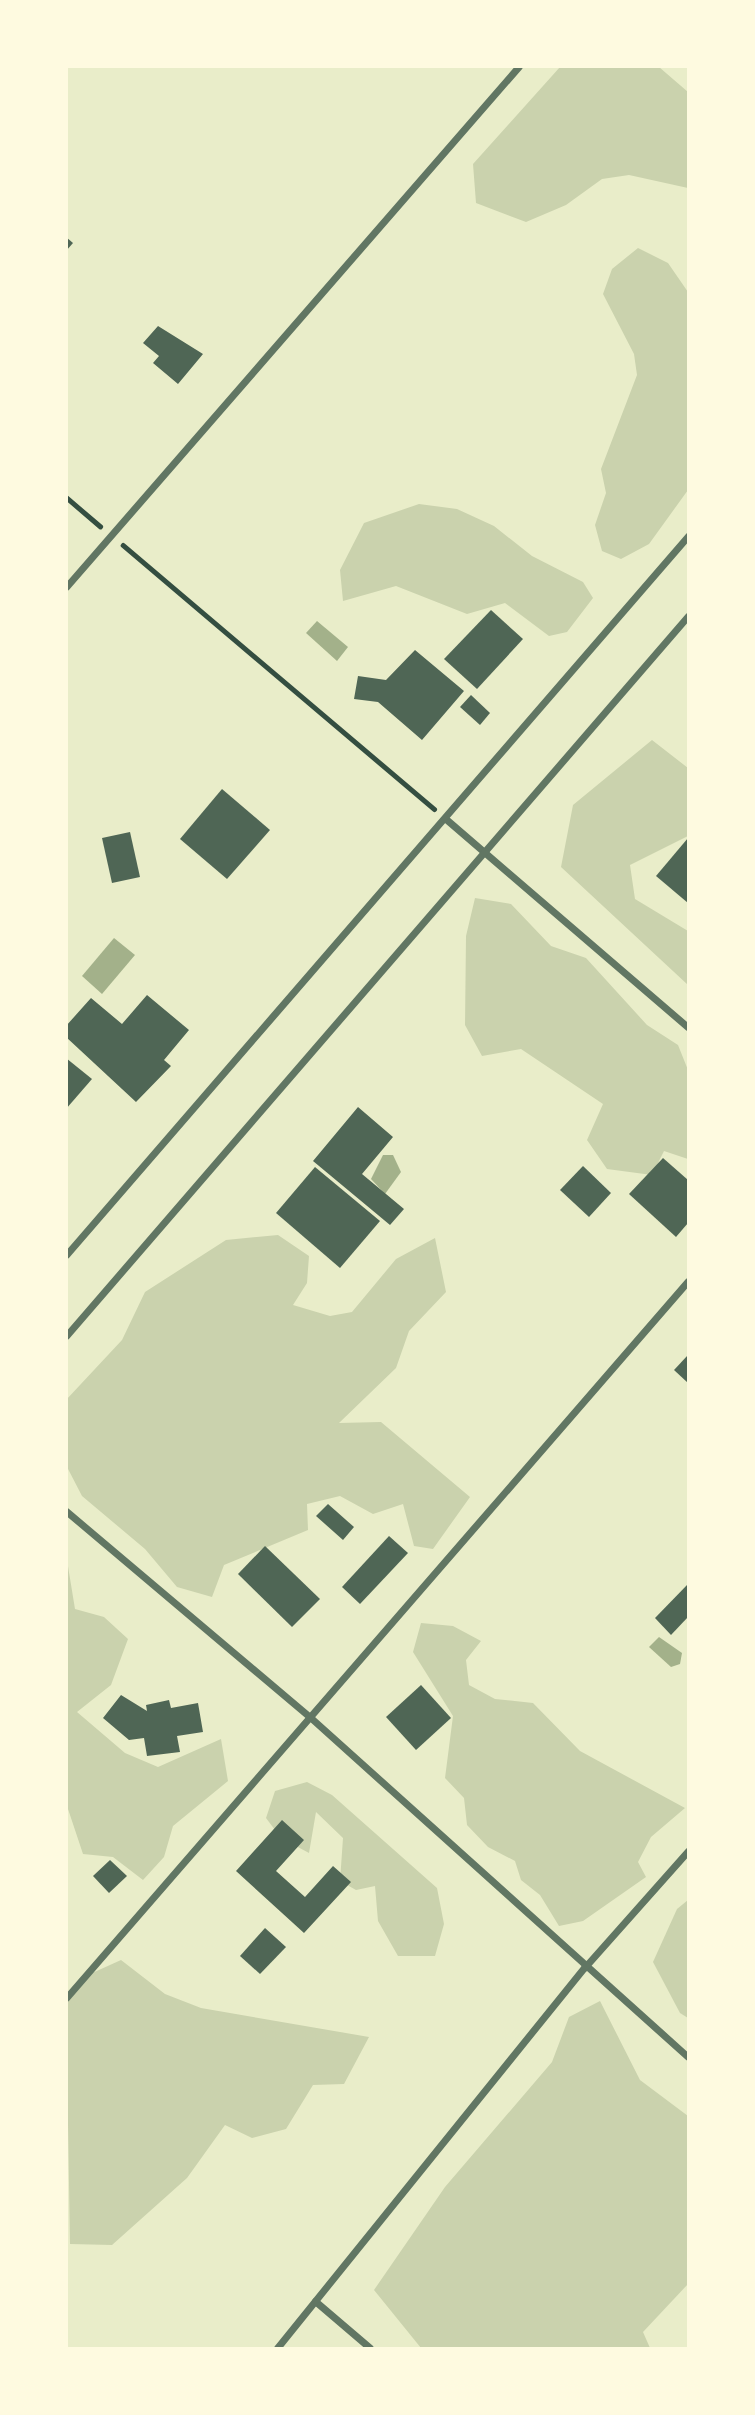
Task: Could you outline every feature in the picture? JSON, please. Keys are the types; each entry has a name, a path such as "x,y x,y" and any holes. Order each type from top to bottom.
{"street":[{"path":"66,587 519,66"},
{"path":"66,1255 447,820 688,536"},
{"path":"66,1336 688,616"},
{"path":"447,820 688,1027"},
{"path":"66,1998 688,1281"},
{"path":"66,1511 311,1718 584,1968 688,2057"},
{"path":"277,2348 584,1968 688,1851"},
{"path":"315,2301 370,2348"}],"path":[{"path":"66,497 447,820"}],"shaded area":[{"path":"560,67 659,67 688,92 688,188 629,175 602,179 566,205 526,222 476,203 473,164"},
{"path":"638,248 668,263 688,292 688,490 649,544 621,559 602,551 595,525 606,493 601,469 637,375 634,354 603,294 612,269"},
{"path":"419,504 457,509 494,526 532,556 583,582 593,598 567,632 549,636 505,603 467,614 396,586 343,601 340,570 364,523"},
{"path":"317,621 348,647 337,661 306,633"},
{"path":"652,740 688,768 688,836 630,865 635,899 688,931 688,985 561,867 573,805"},
{"path":"475,898 511,904 551,946 586,958 647,1025 678,1045 688,1070 688,1159 664,1151 652,1175 607,1169 587,1140 603,1104 521,1049 482,1056 465,1025 466,936"},
{"path":"114,938 135,955 102,994 82,976"},
{"path":"383,1155 393,1155 401,1172 385,1194 371,1179"},
{"path":"278,1235 309,1256 307,1283 293,1305 330,1316 352,1312 396,1259 435,1238 446,1292 409,1331 396,1368 339,1423 381,1422 470,1497 433,1549 414,1546 403,1504 373,1514 340,1496 307,1504 308,1530 224,1565 212,1597 177,1587 145,1549 82,1496 67,1467 66,1400 122,1340 145,1292 226,1240"},
{"path":"66,1554 75,1609 104,1617 128,1639 111,1685 77,1712 125,1753 158,1767 221,1739 228,1781 173,1826 164,1857 143,1880 113,1857 83,1854 67,1806"},
{"path":"421,1623 453,1626 481,1641 466,1660 469,1685 495,1699 533,1703 580,1751 685,1808 651,1837 638,1862 646,1877 583,1921 559,1926 540,1895 521,1880 515,1861 488,1847 467,1825 464,1798 445,1778 453,1716 413,1652"},
{"path":"659,1637 682,1653 680,1664 671,1667 649,1647"},
{"path":"307,1782 332,1795 437,1888 444,1924 435,1956 398,1956 378,1921 375,1886 356,1890 340,1881 343,1838 316,1812 309,1853 281,1838 266,1818 275,1791"},
{"path":"688,1900 688,2018 680,2013 653,1962 677,1909"},
{"path":"121,1960 165,1994 201,2008 369,2037 344,2084 313,2085 286,2129 252,2138 225,2125 187,2178 112,2245 70,2244 66,2004 79,1979"},
{"path":"600,2001 640,2080 688,2116 688,2284 643,2332 650,2348 421,2348 374,2290 445,2187 552,2062 569,2017"}],"building":[{"path":"66,237 73,243 66,251"},
{"path":"158,326 203,354 178,384 153,363 159,356 143,343"},
{"path":"491,610 523,639 477,689 444,659"},
{"path":"415,650 464,691 422,740 378,702 354,699 358,676 386,680"},
{"path":"471,695 490,713 480,725 460,707"},
{"path":"222,789 270,830 227,879 180,839"},
{"path":"130,832 140,877 112,883 102,838"},
{"path":"688,838 688,903 656,876"},
{"path":"147,995 189,1030 164,1060 171,1066 136,1102 66,1037 66,1026 91,998 122,1024"},
{"path":"66,1058 92,1079 66,1109"},
{"path":"358,1107 393,1137 362,1174 404,1209 390,1225 313,1161"},
{"path":"663,1158 688,1180 688,1223 676,1237 629,1194"},
{"path":"583,1166 611,1193 589,1217 560,1190"},
{"path":"315,1167 380,1221 340,1268 276,1213"},
{"path":"688,1355 688,1383 674,1370"},
{"path":"328,1504 354,1527 343,1540 316,1516"},
{"path":"389,1536 408,1553 360,1604 342,1587"},
{"path":"265,1546 320,1599 292,1627 238,1574"},
{"path":"688,1584 688,1617 671,1635 655,1618"},
{"path":"421,1685 451,1718 416,1750 386,1717"},
{"path":"121,1695 147,1711 146,1705 169,1700 171,1708 198,1703 203,1732 177,1736 180,1752 147,1756 144,1738 129,1740 103,1718"},
{"path":"282,1820 304,1840 276,1871 305,1897 333,1866 351,1882 304,1933 236,1871"},
{"path":"110,1860 127,1876 109,1893 93,1876"},
{"path":"265,1928 286,1947 260,1974 240,1956"}]}
